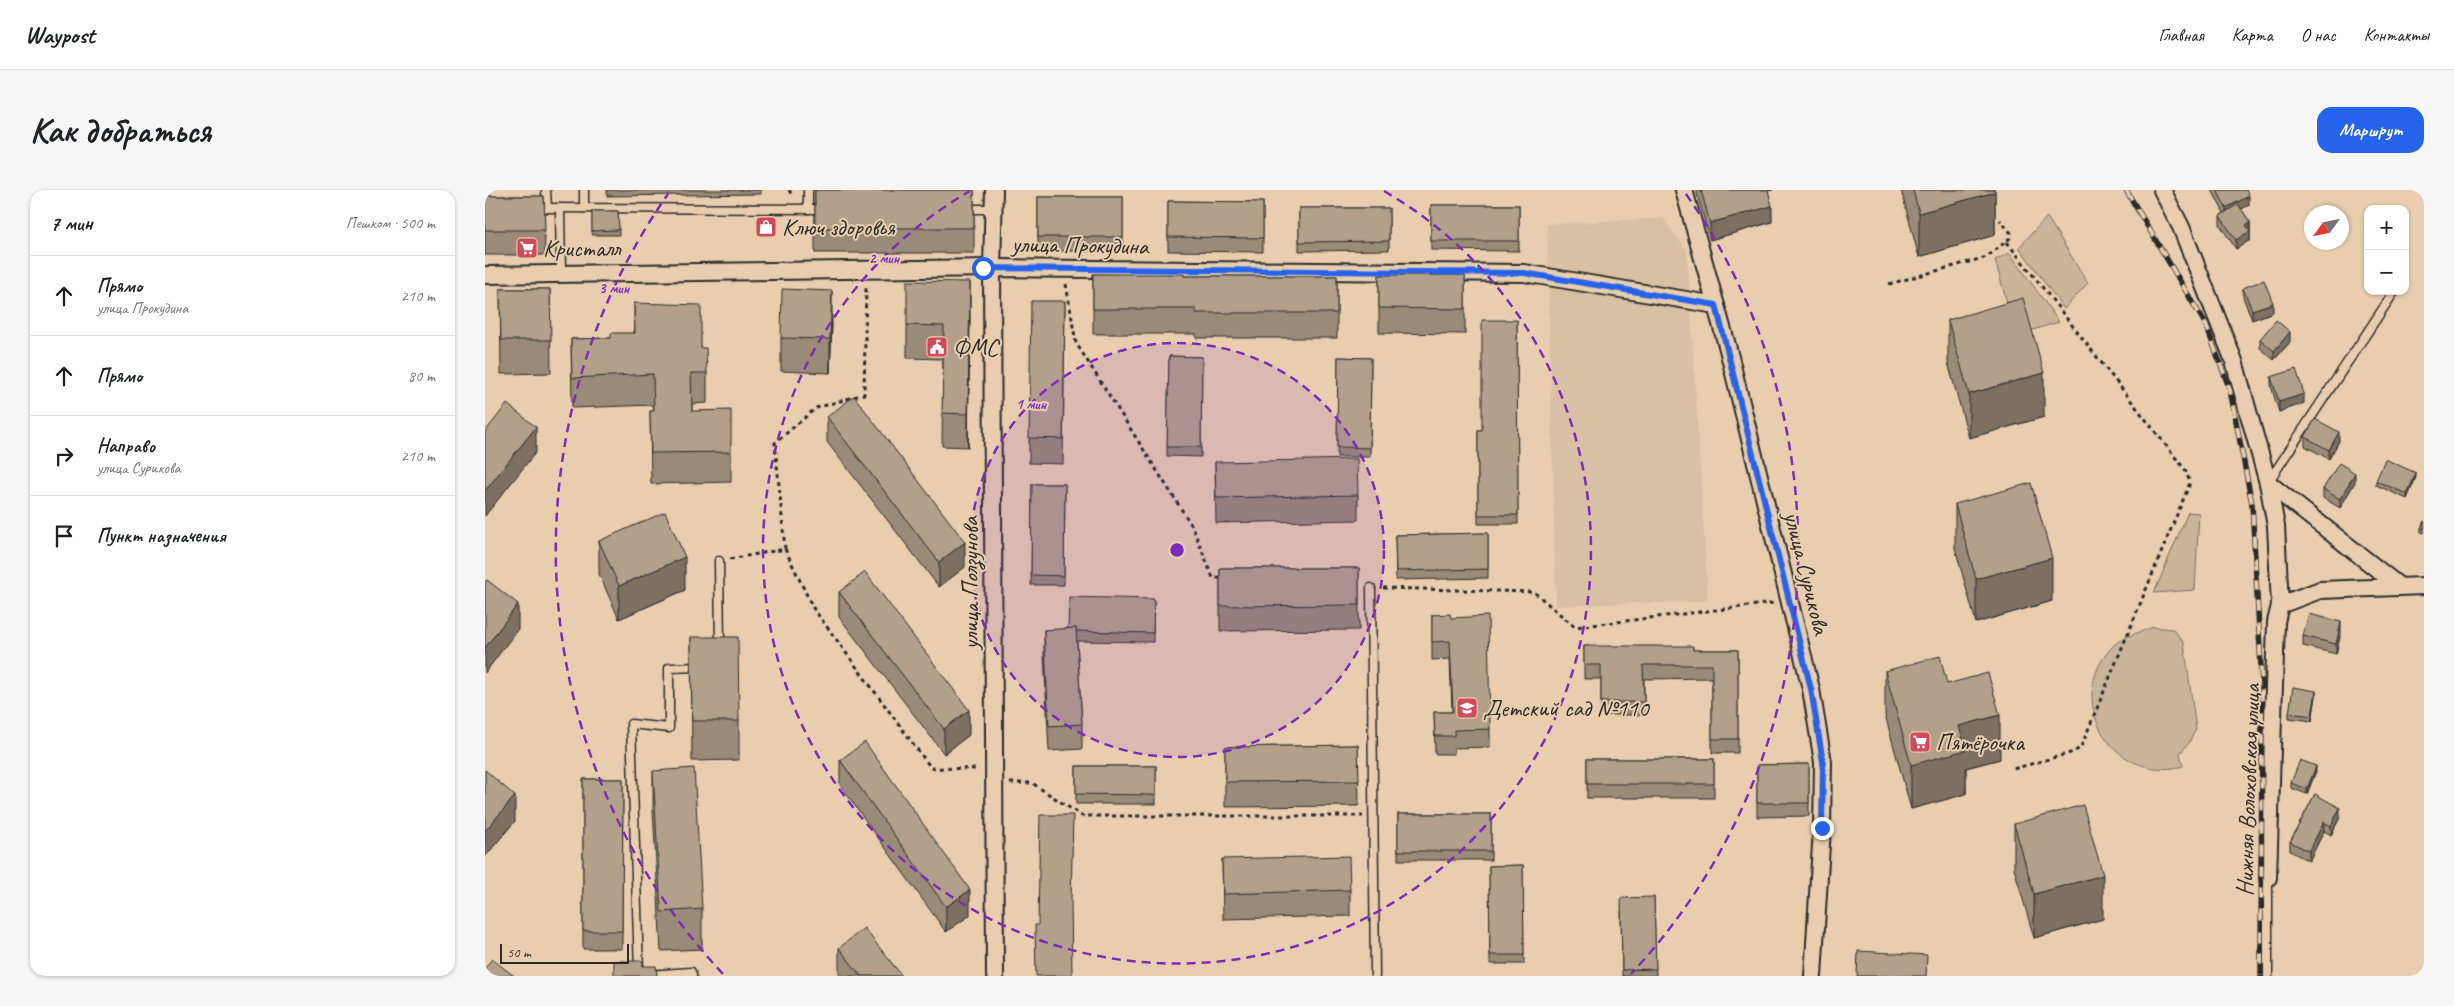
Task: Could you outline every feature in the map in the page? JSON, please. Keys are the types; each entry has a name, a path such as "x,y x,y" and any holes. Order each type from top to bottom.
{"street":[{"name":"улица Ползунова","path":"994,190 992,268 995,976"},
{"name":"улица Сурикова","path":"1684,190 1716,305 1790,601 1811,689 1823,762 1822,828 1813,976"},
{"name":"Нижняя Волоховская улица","path":"2162,190 2181,227 2234,361 2268,483 2276,526 2280,605 2276,622 2268,878"},
{"name":"улица Прокудина","path":"485,275 992,268 1524,273 1716,305"},
{"path":"2268,483 2400,587"},
{"path":"2280,605 2320,590 2424,586"}],"lane":[{"path":"547,190 547,208"},
{"path":"584,190 584,208"},
{"path":"808,190 808,209"},
{"path":"529,208 836,209"},
{"path":"560,208 561,274"},
{"path":"957,209 993,209"},
{"path":"2268,483 2392,295"},
{"path":"719,561 721,656"},
{"path":"1371,588 1375,976"},
{"path":"691,976 691,972 636,975 631,724 669,728 669,668 712,666"},
{"name":"Нижняя Волоховская улица","path":"2268,878 2268,976"}],"path":[{"path":"1889,284 1987,257 2007,242 2011,233 2000,220"},
{"path":"2007,242 2186,470 2190,483 2081,746 2074,752 2013,769"},
{"path":"1063,269 1076,343 1192,526 1213,578 1233,579"},
{"path":"867,270 864,394 816,408 775,443 785,549 813,608 931,768 1032,783 1082,816 1373,816"},
{"path":"719,561 785,549"},
{"path":"1371,588 1534,592 1575,627 1790,601"}],"shaded area":[{"path":"2047,217 2088,283 2064,309 2019,247"},
{"path":"1663,218 1687,251 1708,601 1556,606 1547,224"},
{"path":"2010,253 2059,322 2016,335 1995,260"},
{"path":"2188,512 2199,513 2195,590 2154,593"},
{"path":"2153,627 2173,629 2184,643 2196,729 2189,743 2180,753 2183,766 2157,768 2135,762 2116,750 2102,732 2094,711 2092,688 2099,665 2118,641"}],"building":[{"path":"815,190 974,190 974,228 815,228"},
{"path":"1701,190 1768,190 1772,206 1710,223"},
{"path":"1913,190 1995,190 1995,192 1919,213"},
{"path":"2217,190 2246,190 2249,196 2226,208"},
{"path":"485,196 544,196 545,230 485,230"},
{"path":"1038,197 1123,197 1123,237 1038,237"},
{"path":"1168,201 1263,202 1263,238 1168,237"},
{"path":"2238,204 2250,222 2246,225 2250,231 2236,240 2220,216"},
{"path":"1431,205 1519,205 1519,241 1431,241"},
{"path":"1299,208 1389,208 1389,241 1299,242"},
{"path":"592,211 618,211 619,230 592,231"},
{"path":"1093,274 1337,276 1337,313 1196,313 1196,309 1093,309"},
{"path":"1379,275 1465,275 1465,309 1379,308"},
{"path":"2264,280 2273,303 2252,310 2243,288"},
{"path":"907,281 970,282 968,414 942,413 944,326 907,325"},
{"path":"500,289 550,289 551,340 501,340"},
{"path":"782,289 832,291 830,339 781,338"},
{"path":"2023,298 2044,373 1969,394 1948,320"},
{"path":"1031,301 1065,301 1063,439 1029,438"},
{"path":"634,303 701,305 701,348 706,348 707,373 691,373 692,411 731,410 731,452 651,453 650,411 654,411 653,374 572,378 571,339 611,338 611,333 635,333"},
{"path":"1482,320 1517,320 1518,515 1478,515 1478,430 1482,430"},
{"path":"2276,320 2290,332 2274,351 2260,339"},
{"path":"1169,356 1202,357 1201,447 1167,447"},
{"path":"1338,357 1371,358 1370,448 1337,447"},
{"path":"2296,369 2304,394 2279,402 2271,377"},
{"path":"854,396 965,542 939,562 827,417"},
{"path":"507,404 536,427 485,491 485,432"},
{"path":"2315,419 2339,432 2329,450 2305,437"},
{"path":"1357,459 1358,495 1216,498 1215,462"},
{"path":"2385,459 2416,473 2407,494 2376,481"},
{"path":"2339,463 2355,473 2340,499 2323,489"},
{"path":"2031,483 2052,558 1976,579 1955,504"},
{"path":"1032,484 1065,484 1064,576 1031,575"},
{"path":"665,512 685,557 619,586 599,541"},
{"path":"1488,533 1488,569 1396,571 1395,535"},
{"path":"1220,568 1359,568 1359,605 1220,606"},
{"path":"865,572 969,710 944,729 839,592"},
{"path":"487,580 518,604 485,648 485,582"},
{"path":"1069,597 1154,599 1153,633 1076,631 1076,628 1068,629"},
{"path":"1450,614 1451,618 1488,616 1490,729 1454,730 1454,736 1435,736 1434,712 1453,712 1450,641 1432,642 1432,615"},
{"path":"2309,614 2341,622 2336,644 2303,636"},
{"path":"1076,628 1082,724 1049,726 1044,630"},
{"path":"691,637 738,637 739,721 692,721"},
{"path":"1584,646 1693,646 1693,650 1738,650 1738,739 1712,739 1712,665 1643,665 1644,702 1601,702 1601,665 1584,665"},
{"path":"1940,656 1947,684 1988,673 2000,715 1959,726 1966,750 1911,765 1885,671"},
{"path":"2293,687 2316,691 2312,716 2289,713"},
{"path":"865,742 970,890 946,907 840,760"},
{"path":"1358,745 1359,781 1225,782 1225,747"},
{"path":"1587,759 1714,759 1714,784 1587,784"},
{"path":"2300,760 2316,766 2307,789 2291,783"},
{"path":"1809,764 1809,803 1757,803 1757,765"},
{"path":"1076,766 1156,766 1156,795 1076,794"},
{"path":"694,768 702,909 661,912 653,771"},
{"path":"485,770 515,796 485,831"},
{"path":"583,779 623,779 622,931 583,931"},
{"path":"2315,794 2340,808 2331,826 2324,822 2309,851 2290,842"},
{"path":"2083,805 2103,875 2034,894 2014,824"},
{"path":"1398,814 1491,814 1491,851 1398,851"},
{"path":"1040,815 1073,815 1072,976 1036,976 1035,925 1038,925"},
{"path":"1349,856 1350,890 1223,894 1222,859"},
{"path":"1523,865 1524,955 1490,955 1489,866"},
{"path":"1654,897 1656,969 1622,970 1621,898"},
{"path":"864,928 902,976 861,976 839,948"},
{"path":"1858,951 1927,955 1926,976 1857,976"},
{"path":"492,959 514,976 485,976 485,968"},
{"path":"614,961 643,961 643,966 656,966 657,976 614,976"}],"railway":[{"path":"2126,190 2206,325 2230,390 2252,504 2262,685 2261,976"}],"place":[{"name":"Ключ здоровья","path":"766,227"},
{"name":"Кристалл","path":"527,248"},
{"name":"ФМС","path":"937,347"},
{"name":"Детский сад №110","path":"1467,708"},
{"name":"Пятёрочка","path":"1920,742"}],"route":[{"path":"983,268 1524,273 1716,305 1811,689 1823,762 1822,828"}]}
